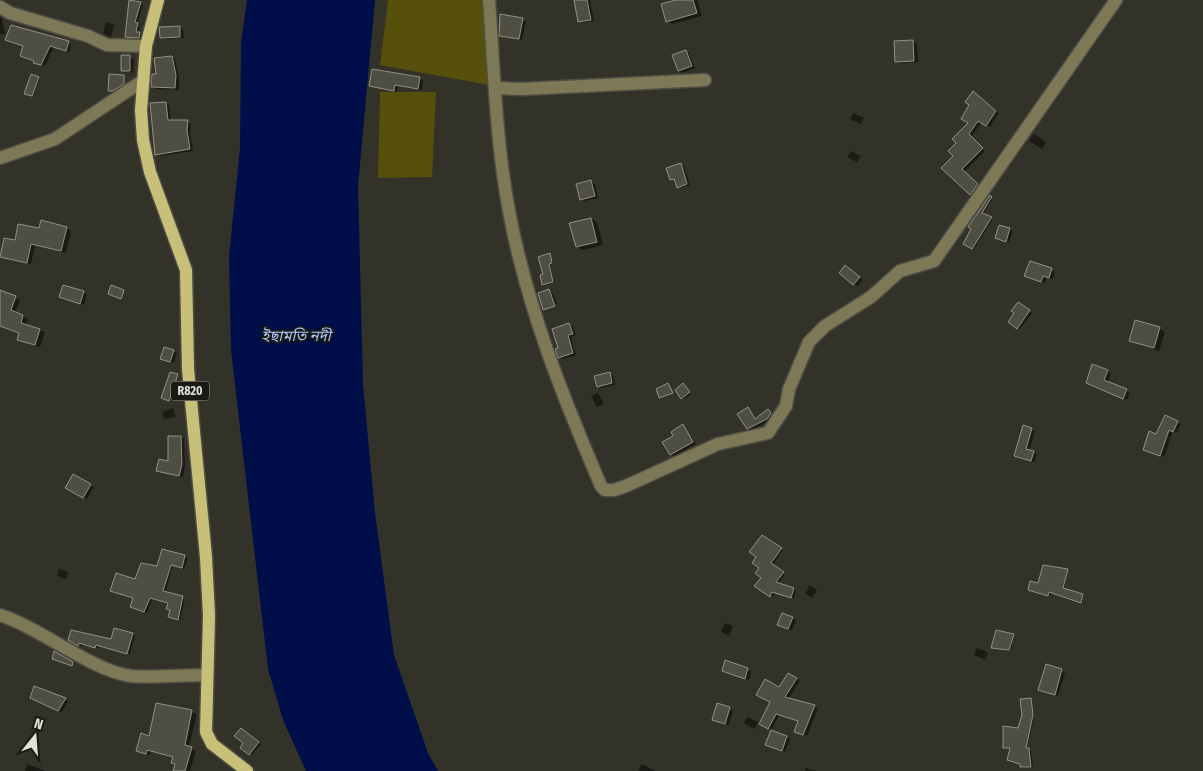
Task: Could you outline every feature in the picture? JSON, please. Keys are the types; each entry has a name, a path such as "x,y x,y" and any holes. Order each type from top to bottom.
{"main road":[{"name":"R820","path":"158,0 146,46 141,110 143,140 150,172 186,270 189,379 206,558 209,616 206,732 212,744 246,771"}],"street":[{"path":"489,0 509,211 536,320 558,385 602,486 606,490 614,490 646,478 718,444 768,433 786,406 789,389 809,342 824,326 871,297 900,271 934,261 1116,0"},
{"path":"0,7 10,13 88,36 106,45 146,46"},
{"path":"0,158 54,139 144,80"},
{"path":"496,88 522,89 705,80"},
{"path":"0,614 20,622 90,660 130,676 207,675"}],"shaded area":[{"path":"388,0 483,0 495,86 380,65"},
{"path":"380,92 436,92 432,177 378,178"}],"water":[{"name":"ইছামতি নদী","path":"247,0 375,0 358,186 363,384 375,513 394,655 428,753 438,771 306,771 283,720 268,669 231,350 229,257 240,148 241,43"}],"building":[{"path":"129,0 141,2 135,22 138,23 136,32 140,32 139,38 125,37"},
{"path":"574,0 587,0 591,20 578,22"},
{"path":"676,0 693,0 697,13 666,22 661,4"},
{"path":"500,14 523,18 519,39 499,36"},
{"path":"11,25 69,41 66,51 50,46 41,65 33,63 34,61 20,56 23,46 5,40"},
{"path":"180,26 180,37 160,38 159,27"},
{"path":"913,40 914,61 895,62 894,41"},
{"path":"686,50 692,66 678,71 672,55"},
{"path":"121,55 130,55 130,71 121,71"},
{"path":"172,56 176,75 175,88 151,87 152,74 156,74 154,58"},
{"path":"372,69 420,77 418,89 395,85 394,91 369,86"},
{"path":"31,74 39,77 32,96 24,94"},
{"path":"109,74 124,75 124,84 113,91 108,91"},
{"path":"973,91 996,111 986,126 978,121 969,134 983,148 962,169 978,184 970,195 941,168 953,156 948,151 956,143 952,139 968,123 961,119 969,105 965,102"},
{"path":"166,102 168,120 188,120 187,130 190,149 155,155 150,103"},
{"path":"681,163 687,184 677,188 674,179 670,180 666,168"},
{"path":"591,180 595,196 580,200 576,184"},
{"path":"990,195 992,197 982,213 992,217 972,249 963,244 971,229 968,227"},
{"path":"591,218 597,242 576,247 569,223"},
{"path":"41,220 67,227 61,251 31,244 27,263 0,257 4,238 15,240 18,224 39,228"},
{"path":"999,225 1010,228 1006,242 995,238"},
{"path":"550,253 552,263 549,264 553,282 542,285 540,275 543,274 538,257"},
{"path":"1030,261 1052,268 1049,278 1043,276 1041,282 1024,276"},
{"path":"845,265 860,277 853,285 839,273"},
{"path":"63,285 84,291 80,304 59,297"},
{"path":"111,285 124,290 121,299 108,294"},
{"path":"549,289 555,306 543,310 538,293"},
{"path":"0,290 16,296 11,310 23,315 21,323 40,329 35,345 17,340 19,333 0,326"},
{"path":"1018,302 1030,310 1017,329 1008,322 1014,313 1011,311"},
{"path":"1135,320 1160,327 1154,348 1129,341"},
{"path":"569,323 573,334 568,335 573,353 558,358 555,349 558,348 552,329"},
{"path":"164,347 174,350 170,362 160,359"},
{"path":"1092,364 1108,370 1104,380 1127,389 1123,399 1086,383"},
{"path":"170,372 178,374 169,401 161,398"},
{"path":"610,372 612,383 597,387 594,376"},
{"path":"668,383 673,393 659,398 656,389"},
{"path":"683,383 690,392 681,399 675,390"},
{"path":"748,407 755,419 768,409 771,413 767,419 747,429 737,414"},
{"path":"1165,415 1178,421 1173,432 1169,430 1160,456 1143,450 1149,431 1156,434"},
{"path":"683,424 693,442 670,455 662,442 673,436 671,432"},
{"path":"1023,425 1032,428 1026,449 1034,451 1031,461 1014,456"},
{"path":"168,436 181,436 182,464 179,476 156,471 159,459 168,461"},
{"path":"73,474 91,484 83,498 65,488"},
{"path":"762,535 782,548 771,563 784,572 776,582 794,588 791,598 772,592 770,597 754,586 761,578 755,573 759,568 752,563 756,557 749,552"},
{"path":"162,549 185,555 182,568 171,565 163,591 183,596 178,620 168,617 170,610 166,609 168,603 150,598 144,612 130,607 133,598 110,591 116,573 135,579 141,563 157,566"},
{"path":"1043,565 1068,569 1063,588 1083,594 1081,603 1049,592 1048,596 1028,590 1030,581 1038,583"},
{"path":"782,613 793,617 788,629 777,625"},
{"path":"114,628 133,633 127,654 96,645 95,648 79,643 78,646 68,640 71,630 111,639"},
{"path":"996,630 1014,634 1009,650 991,648"},
{"path":"54,651 73,662 72,666 52,659"},
{"path":"725,660 748,668 745,679 722,671"},
{"path":"1046,664 1062,669 1055,695 1038,690"},
{"path":"788,673 797,678 785,697 815,705 803,735 794,732 798,721 776,714 768,729 759,724 770,702 756,695 765,679 779,687"},
{"path":"34,686 66,698 58,711 30,698"},
{"path":"1031,698 1033,715 1026,748 1029,748 1031,767 1020,767 1020,764 1007,760 1010,748 1003,748 1003,726 1018,728 1022,715 1020,699"},
{"path":"156,703 192,710 185,745 192,747 185,771 173,771 175,764 171,763 173,757 147,750 146,754 136,751 141,733 149,736"},
{"path":"717,703 730,707 725,724 712,720"},
{"path":"241,728 259,742 249,755 240,748 243,743 234,736"},
{"path":"771,730 787,736 782,751 765,745"}]}
